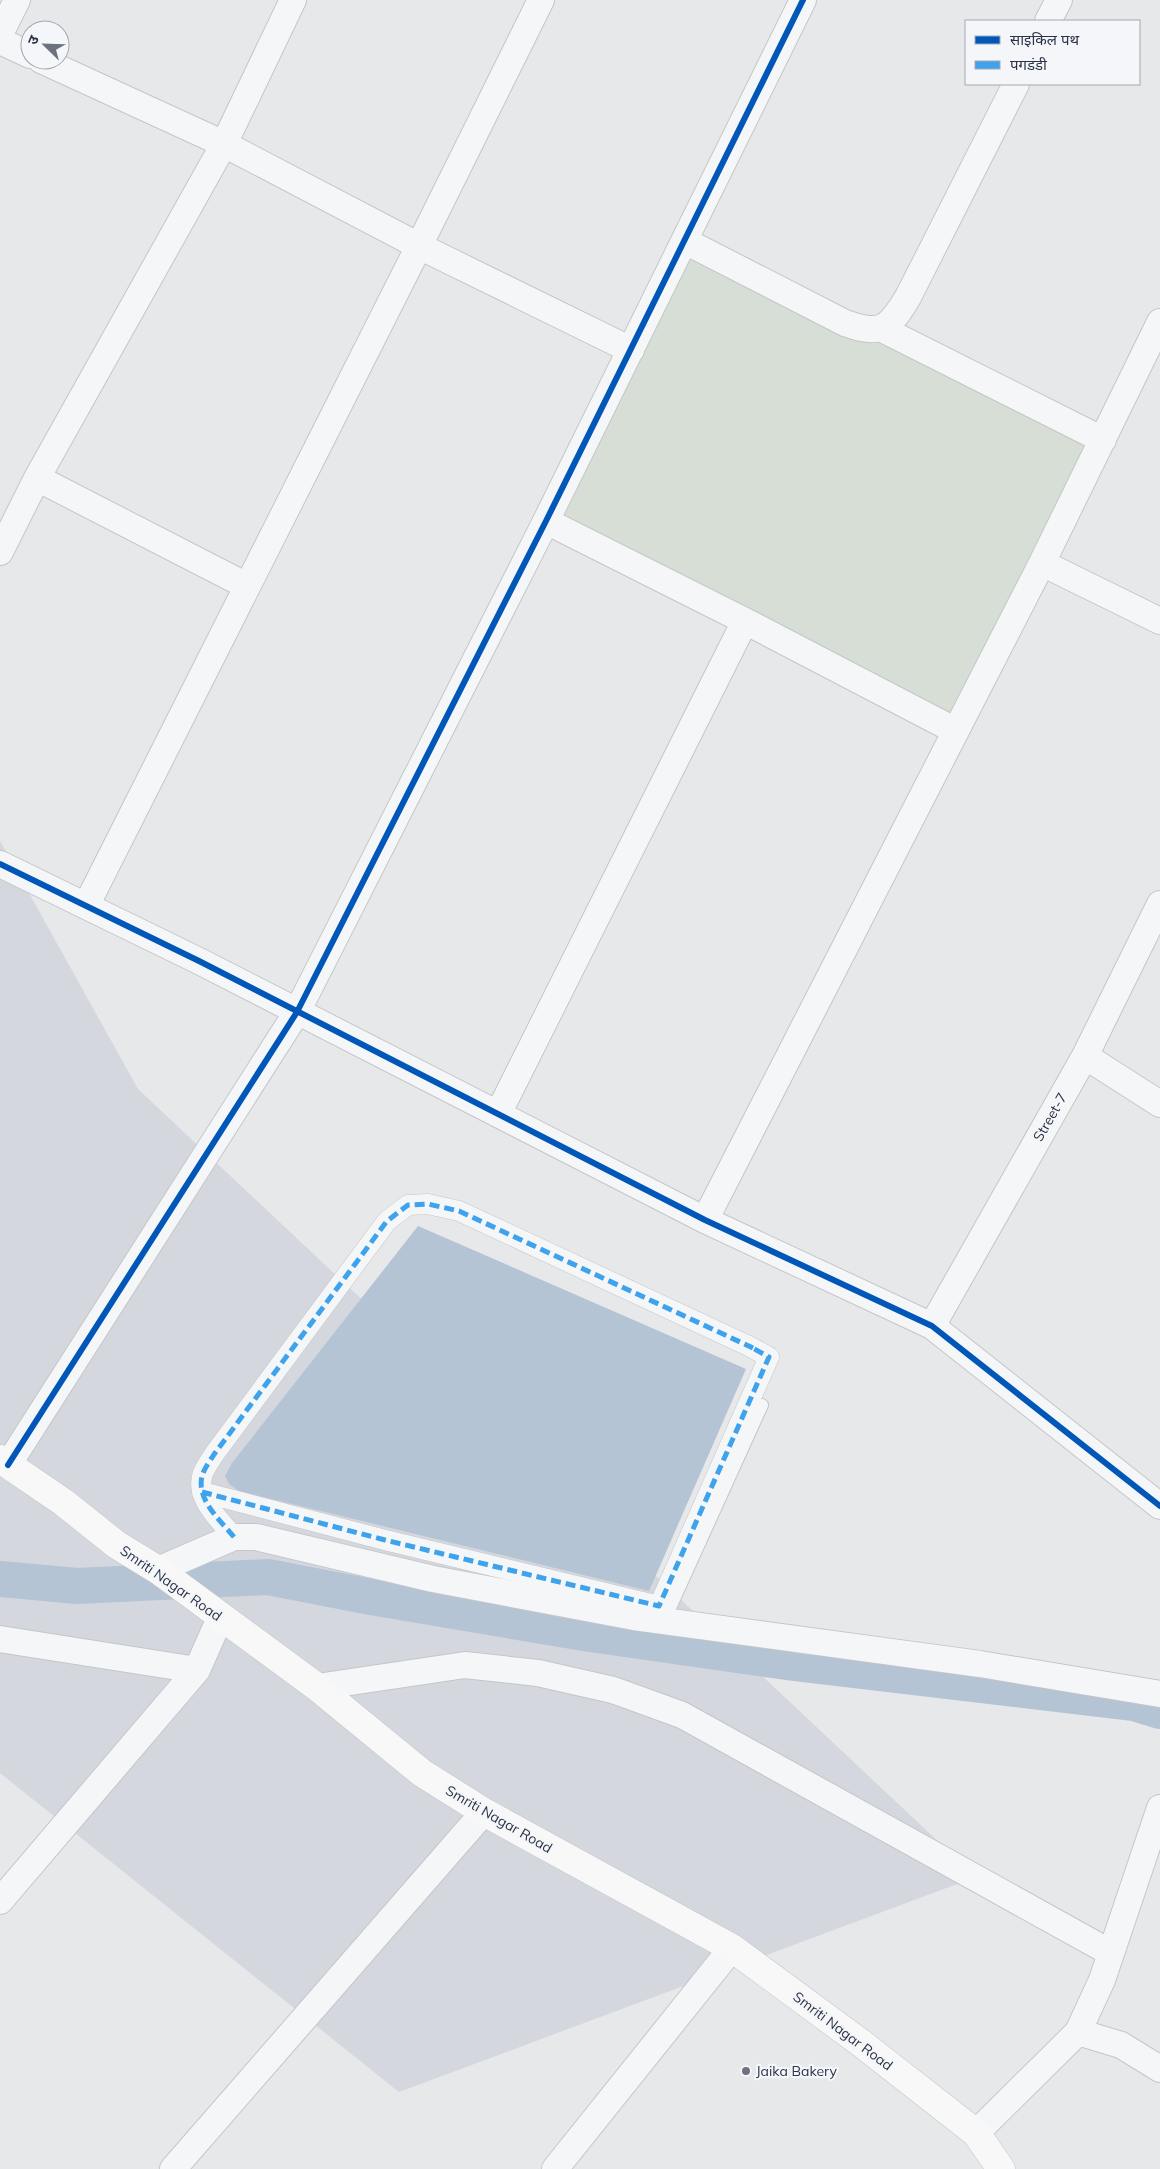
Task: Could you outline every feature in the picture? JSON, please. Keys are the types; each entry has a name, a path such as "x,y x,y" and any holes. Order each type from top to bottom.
{"main road":[{"name":"Smriti Nagar Road","path":"4,1462 63,1502 117,1545 158,1570 220,1618 316,1687 422,1773 484,1812 732,1948 861,2043 976,2133 1001,2169"}],"street":[{"path":"0,34 17,0"},
{"path":"0,552 37,478 224,144 293,0"},
{"path":"86,906 541,0"},
{"path":"4,1462 297,1012 546,521 803,0"},
{"path":"1048,20 1058,0"},
{"path":"0,41 20,50"},
{"path":"63,70 224,144 419,246 631,350"},
{"path":"882,330 895,319 908,297 1015,85"},
{"path":"685,241 845,323 863,330 882,330 1103,440"},
{"path":"705,1220 1042,563 1160,322"},
{"path":"37,478 247,586"},
{"path":"546,521 745,621 956,731"},
{"path":"1042,563 1160,621"},
{"path":"498,1114 745,621"},
{"path":"0,864 297,1012 705,1220 932,1326 1160,1506"},
{"name":"Street-7","path":"932,1326 1085,1056 1160,904"},
{"path":"1085,1056 1160,1104"},
{"path":"202,1492 395,1542 660,1606 770,1357 459,1211 428,1204 408,1205 387,1221 215,1453 203,1475 202,1492 208,1506 234,1537"},
{"path":"158,1570 234,1537 256,1537 433,1579 664,1621 980,1664 1160,1694"},
{"path":"0,1901 197,1670 220,1618"},
{"path":"0,1639 197,1670"},
{"path":"316,1687 465,1665 538,1673 614,1690 682,1715 1111,1953"},
{"path":"976,2133 1078,2032 1102,1980 1160,1808"},
{"path":"173,2169 484,1812"},
{"path":"555,2169 732,1948"},
{"path":"1078,2032 1121,2045 1160,2069"}],"lane":[{"path":"664,1621 762,1405"}],"shaded area":[{"path":"685,241 1103,440 956,731 546,521"},
{"path":"0,841 138,1089 976,1877 399,2092 0,1773"}],"water":[{"path":"418,1226 746,1369 649,1591 239,1491 229,1484 225,1476 232,1463"}],"waterway":[{"path":"0,1579 77,1586 268,1577 371,1597 590,1634 787,1662 1134,1703 1160,1711"}],"marked path":[{"path":"234,1537 205,1500 201,1482 203,1473 215,1453 387,1221 408,1205 428,1204 459,1211 753,1348"},
{"path":"202,1492 385,1540 659,1606 769,1357 749,1346"}],"cycle path":[{"path":"8,1465 297,1012 546,521 803,0"},
{"path":"0,864 199,961 705,1220 932,1326 1160,1506"}],"place":[{"name":"Jaika Bakery","path":"746,2071"}]}
